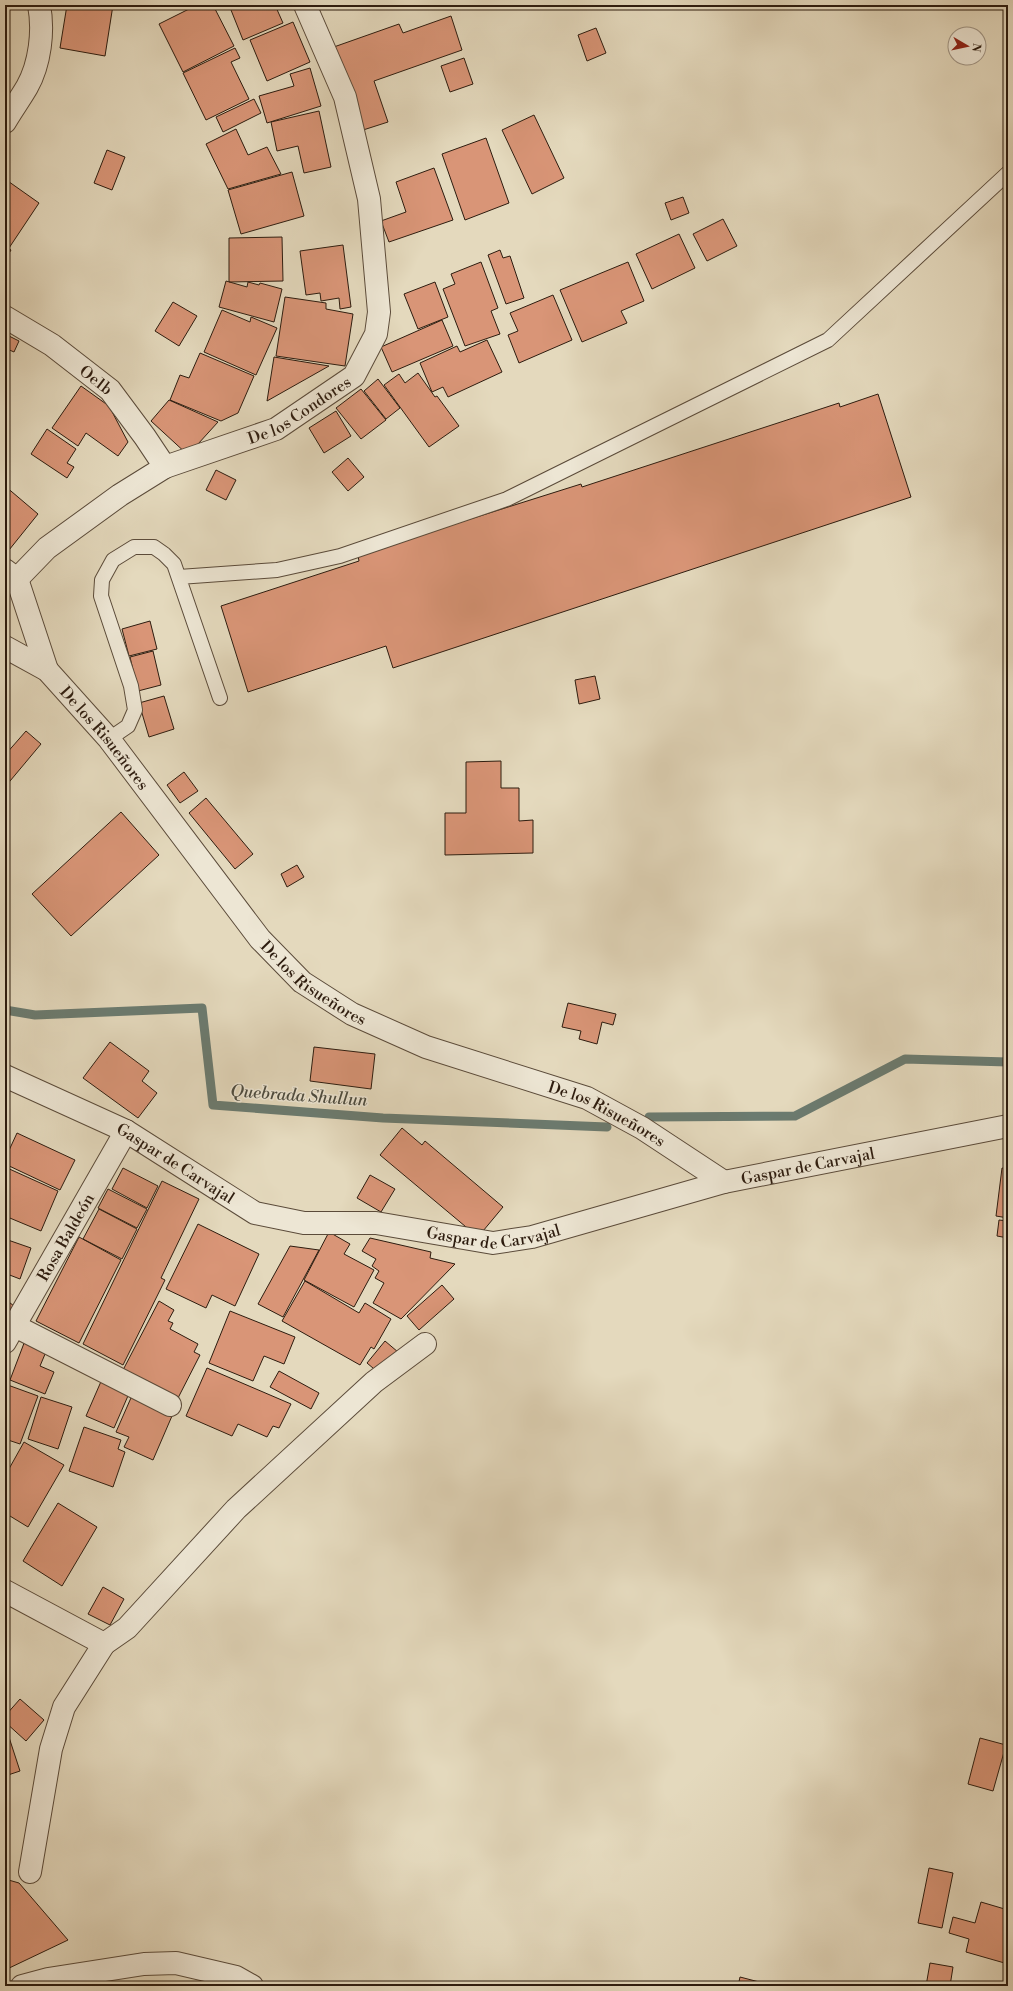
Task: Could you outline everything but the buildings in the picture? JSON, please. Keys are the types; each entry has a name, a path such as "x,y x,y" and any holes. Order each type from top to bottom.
{"street":[{"path":"5,122 28,86 39,51 41,16 39,5"},
{"name":"De los Condores","path":"11,574 120,495 165,468 276,429 354,376 376,334 379,312 369,199 345,97 304,5"},
{"name":"Oe1b","path":"5,317 52,345 110,390 145,437 165,468"},
{"path":"11,574 47,670"},
{"name":"De los Risueñores","path":"5,647 47,670 109,739 260,939 302,982 352,1014 426,1047 586,1098 642,1128 724,1182"},
{"name":"Gaspar de Carvajal","path":"5,1076 126,1131 255,1213 304,1223 376,1223 493,1243 532,1237 724,1182 1008,1126"},
{"name":"Rosa Baldeón","path":"10,1334 126,1131"},
{"path":"10,1334 170,1405"},
{"path":"30,1872 51,1749 64,1707 104,1644 127,1628 236,1509 374,1382 425,1344"},
{"path":"5,1592 104,1644"},
{"path":"22,1986 48,1979 129,1967 176,1963 236,1976 252,1986"}],"lane":[{"path":"179,576 277,570 340,556 507,499 828,340 1008,173"},
{"path":"109,739 128,726 136,710 131,686 101,596 102,580 113,560 134,547 154,548 174,564 220,698"}],"waterway":[{"name":"Quebrada Shullun","path":"5,1010 35,1015 202,1008 213,1105 383,1118 607,1127"},
{"name":"Quebrada Shullun","path":"649,1117 795,1116 905,1059 1008,1062"}]}
